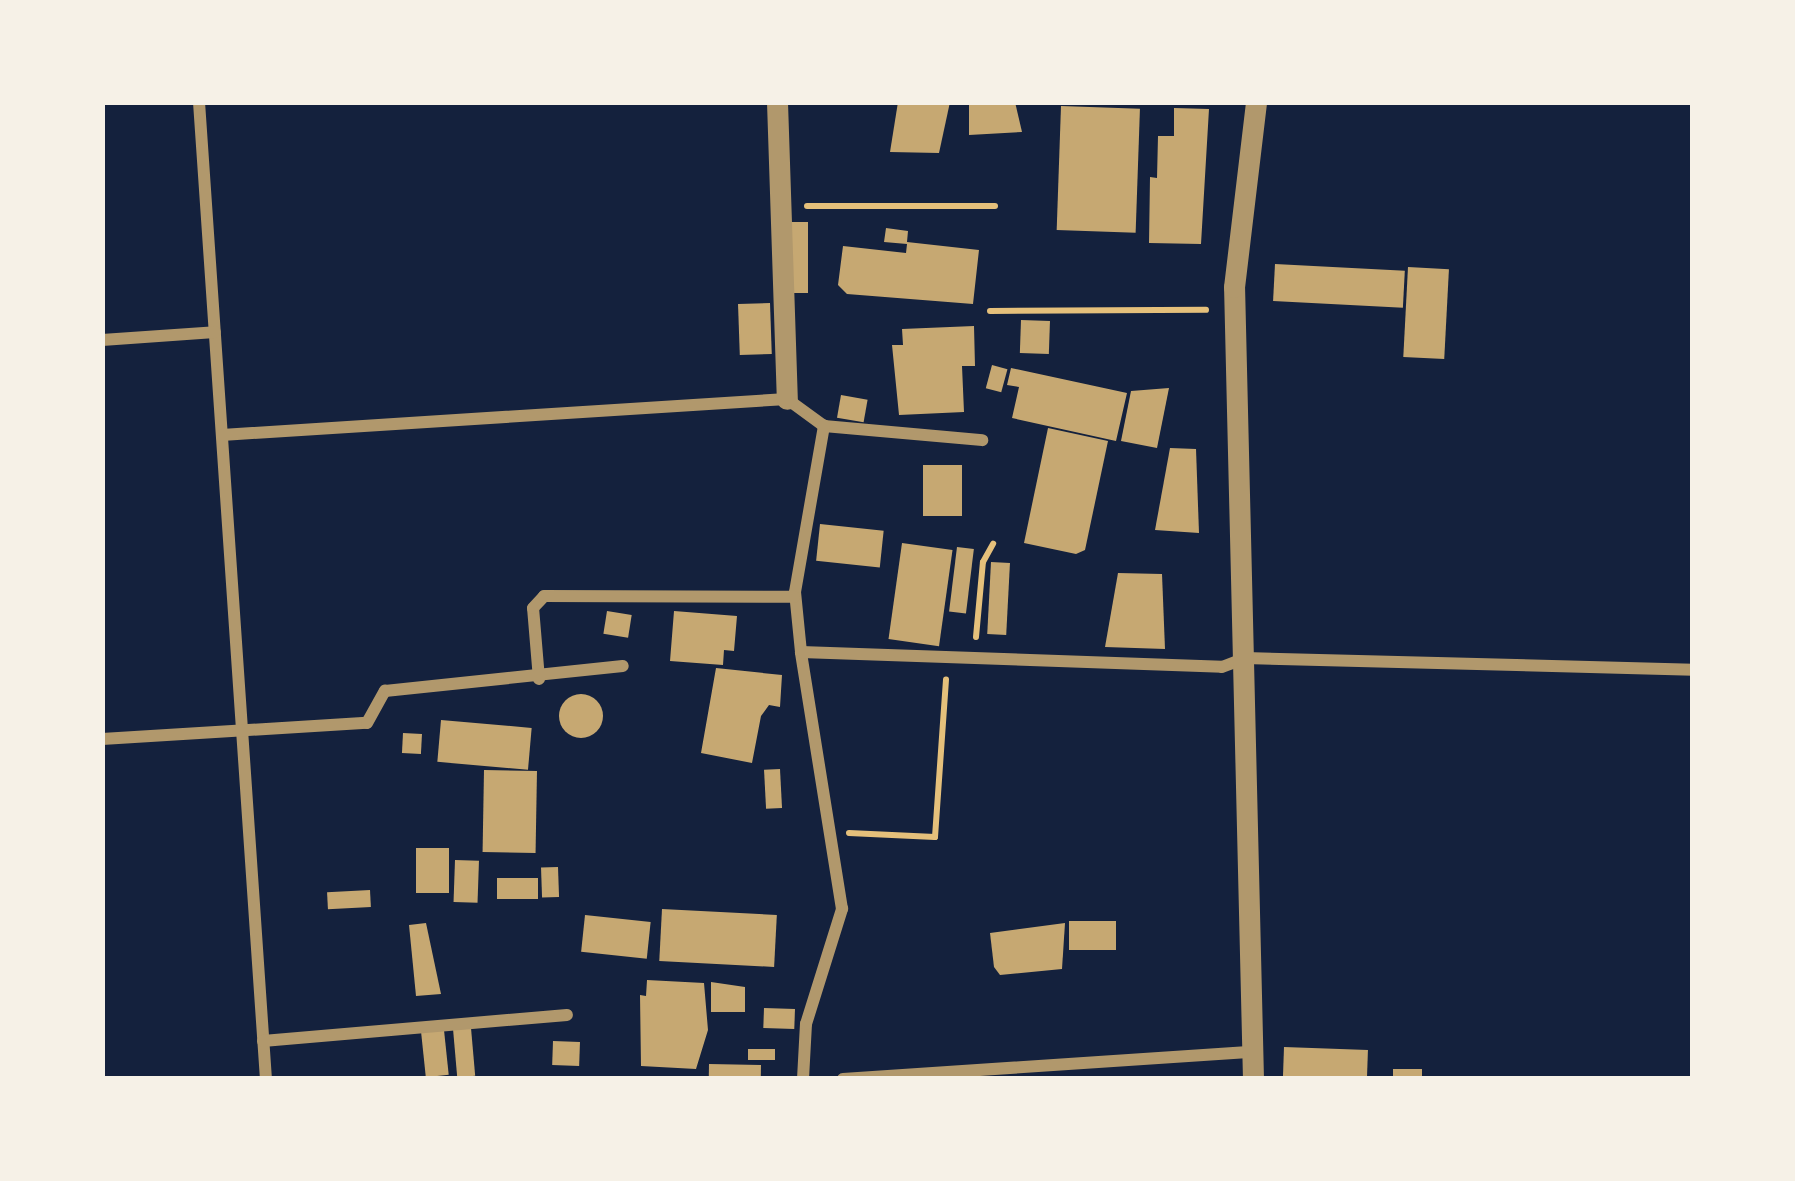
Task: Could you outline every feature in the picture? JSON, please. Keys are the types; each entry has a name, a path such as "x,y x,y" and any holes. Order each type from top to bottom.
{"street":[{"path":"199,102 266,1079"},
{"path":"777,102 788,399"},
{"path":"1253,1079 1234,310 1256,102"},
{"path":"102,340 214,332"},
{"path":"222,435 788,399 824,426 982,440"},
{"path":"802,1079 806,1024 842,909 794,597 824,426"},
{"path":"539,679 533,608 544,596 794,597"},
{"path":"801,652 1222,667 1245,658 1693,670"},
{"path":"102,739 367,723 385,691 539,679 623,666"},
{"path":"263,1041 567,1015"},
{"path":"843,1079 1252,1052"}],"path":[{"path":"781,206 995,206"},
{"path":"990,311 1234,310"},
{"path":"974,658 983,562 993,544"},
{"path":"830,832 935,837 947,658"}],"building":[{"path":"898,102 950,102 939,153 890,152"},
{"path":"969,102 1015,102 1022,132 969,135"},
{"path":"1061,106 1140,109 1136,233 1057,230"},
{"path":"1174,108 1209,109 1201,244 1149,243 1150,177 1157,178 1158,136 1174,136"},
{"path":"790,222 808,222 808,293 790,293"},
{"path":"886,228 908,231 907,242 979,250 973,304 847,294 838,285 843,246 906,253 907,244 884,242"},
{"path":"1275,264 1405,271 1403,308 1273,301"},
{"path":"1408,267 1449,269 1444,359 1403,357"},
{"path":"770,303 772,354 740,355 738,304"},
{"path":"1021,320 1050,321 1049,354 1020,353"},
{"path":"974,326 975,366 962,366 964,412 899,415 892,345 903,345 902,329"},
{"path":"992,365 1007,369 1001,392 986,388"},
{"path":"1011,368 1127,393 1116,441 1012,418 1019,387 1007,385"},
{"path":"1169,388 1157,448 1121,441 1131,391"},
{"path":"841,395 868,400 864,422 837,418"},
{"path":"1048,428 1108,441 1085,550 1076,554 1024,543"},
{"path":"1170,448 1196,449 1199,533 1155,530"},
{"path":"923,465 962,465 962,516 923,516"},
{"path":"820,524 884,531 880,567 816,561"},
{"path":"902,543 953,550 939,646 889,639"},
{"path":"957,547 974,549 966,614 949,612"},
{"path":"991,562 1010,563 1006,635 987,634"},
{"path":"1118,573 1162,574 1165,649 1105,647"},
{"path":"607,611 632,615 628,638 603,634"},
{"path":"674,611 737,616 734,651 724,650 723,665 670,661"},
{"path":"716,668 782,675 780,707 769,705 761,716 752,763 701,753"},
{"path":"581,694 597,700 603,716 597,732 581,738 565,732 559,716 565,700"},
{"path":"441,720 532,728 528,770 437,762"},
{"path":"403,733 422,734 421,754 402,753"},
{"path":"780,769 782,808 766,809 764,770"},
{"path":"484,770 537,771 536,853 483,852"},
{"path":"416,848 449,848 449,893 416,893"},
{"path":"455,860 479,861 478,903 454,902"},
{"path":"558,867 559,897 542,898 541,868"},
{"path":"497,878 538,878 538,899 497,899"},
{"path":"370,890 371,907 328,909 327,892"},
{"path":"662,909 777,915 774,967 659,961"},
{"path":"585,915 651,922 647,959 581,952"},
{"path":"1069,921 1116,921 1116,950 1069,950"},
{"path":"426,923 441,994 416,996 409,925"},
{"path":"1065,923 1062,969 1000,975 994,967 990,933"},
{"path":"647,980 704,983 708,1030 696,1069 641,1066 640,995 646,996"},
{"path":"711,982 745,987 745,1012 711,1012"},
{"path":"764,1008 795,1009 794,1029 763,1028"},
{"path":"471,1028 475,1076 457,1077 453,1030"},
{"path":"444,1030 449,1075 426,1077 421,1032"},
{"path":"553,1041 580,1042 579,1066 552,1065"},
{"path":"1284,1047 1368,1050 1367,1079 1283,1079"},
{"path":"748,1049 775,1049 775,1060 748,1060"},
{"path":"709,1064 761,1065 761,1079 709,1079"},
{"path":"1393,1069 1422,1069 1422,1079 1393,1079"}]}
